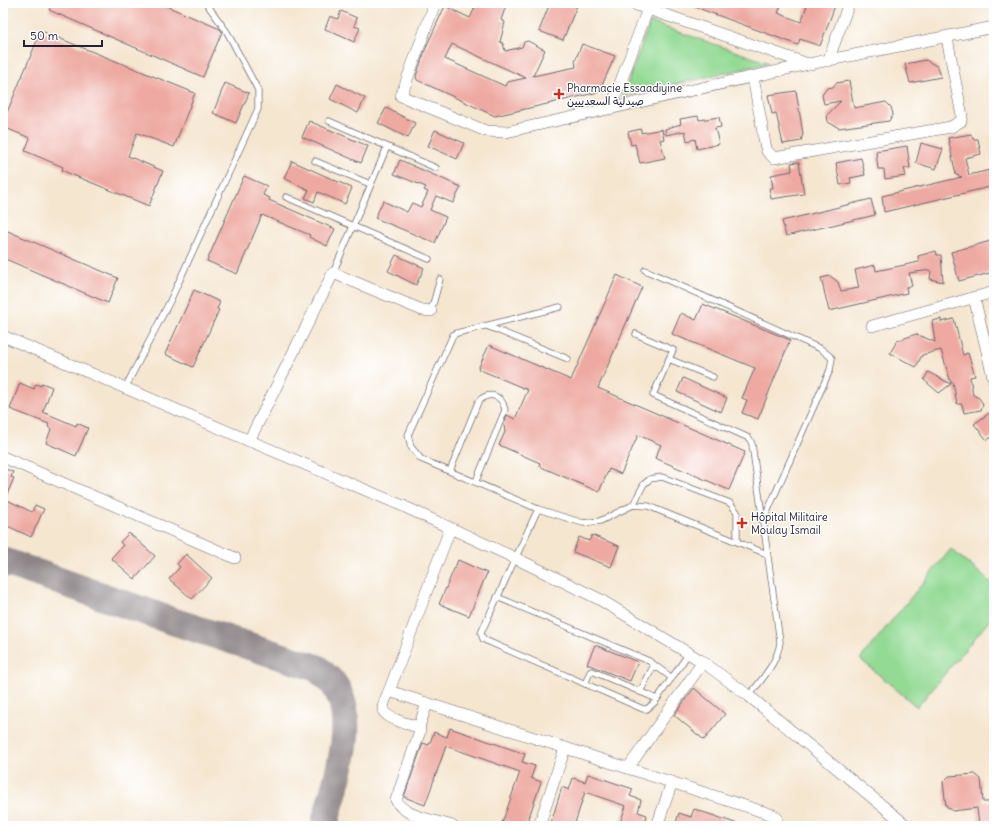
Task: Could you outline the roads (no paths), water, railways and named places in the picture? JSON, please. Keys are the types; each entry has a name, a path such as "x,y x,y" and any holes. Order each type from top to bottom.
{"street":[{"path":"435,3 401,96 486,131 506,132 808,64 947,38 994,27"},
{"path":"631,3 649,6 808,64"},
{"path":"828,61 849,3"},
{"path":"611,108 649,6"},
{"path":"753,77 765,144 767,151 774,158 951,126 961,121 962,116 947,38"},
{"path":"249,442 333,273 422,310 432,311"},
{"path":"872,326 994,292"},
{"path":"974,297 994,381"},
{"path":"3,336 249,442 403,506 450,529 516,558 599,599 703,662 749,696 907,826"},
{"path":"3,457 236,558"},
{"path":"419,727 384,714 383,710 388,691 450,529"},
{"path":"628,768 703,662"},
{"path":"388,691 773,815 777,818 777,826"},
{"path":"427,703 419,727 419,737 396,800 400,807 406,812 452,826"},
{"path":"539,826 565,748"},
{"path":"658,826 672,782"}],"lane":[{"path":"125,389 170,301 258,109 258,90 227,32 206,3"},
{"path":"330,121 436,168"},
{"path":"333,273 387,147"},
{"path":"315,161 370,184"},
{"path":"286,197 429,259"},
{"path":"645,270 814,345 828,353 832,358 830,370 764,519"},
{"path":"432,311 440,279"},
{"path":"560,306 453,335 408,435 414,453 430,463 476,481 538,509 582,523 600,521 633,505 655,508 767,554"},
{"path":"487,326 568,359"},
{"path":"636,334 672,350 653,395 749,438 752,444 764,519 767,554 780,642 779,652 749,696"},
{"path":"669,359 713,377"},
{"path":"450,471 478,402 483,396 492,395 504,402 505,410 476,481"},
{"path":"633,505 644,484 650,479 662,478 730,503 737,512 737,541"},
{"path":"538,509 481,632 483,639 643,709 647,709 657,699 689,653"},
{"path":"497,596 654,665 672,678"},
{"path":"640,692 654,665"},
{"path":"585,684 590,672 592,671 657,699"}],"place":[{"name":"Pharmacie Essaadiyine صيدلية السعدييين","path":"559,94"},
{"name":"Hôpital Militaire Moulay Ismail","path":"742,523"}]}
